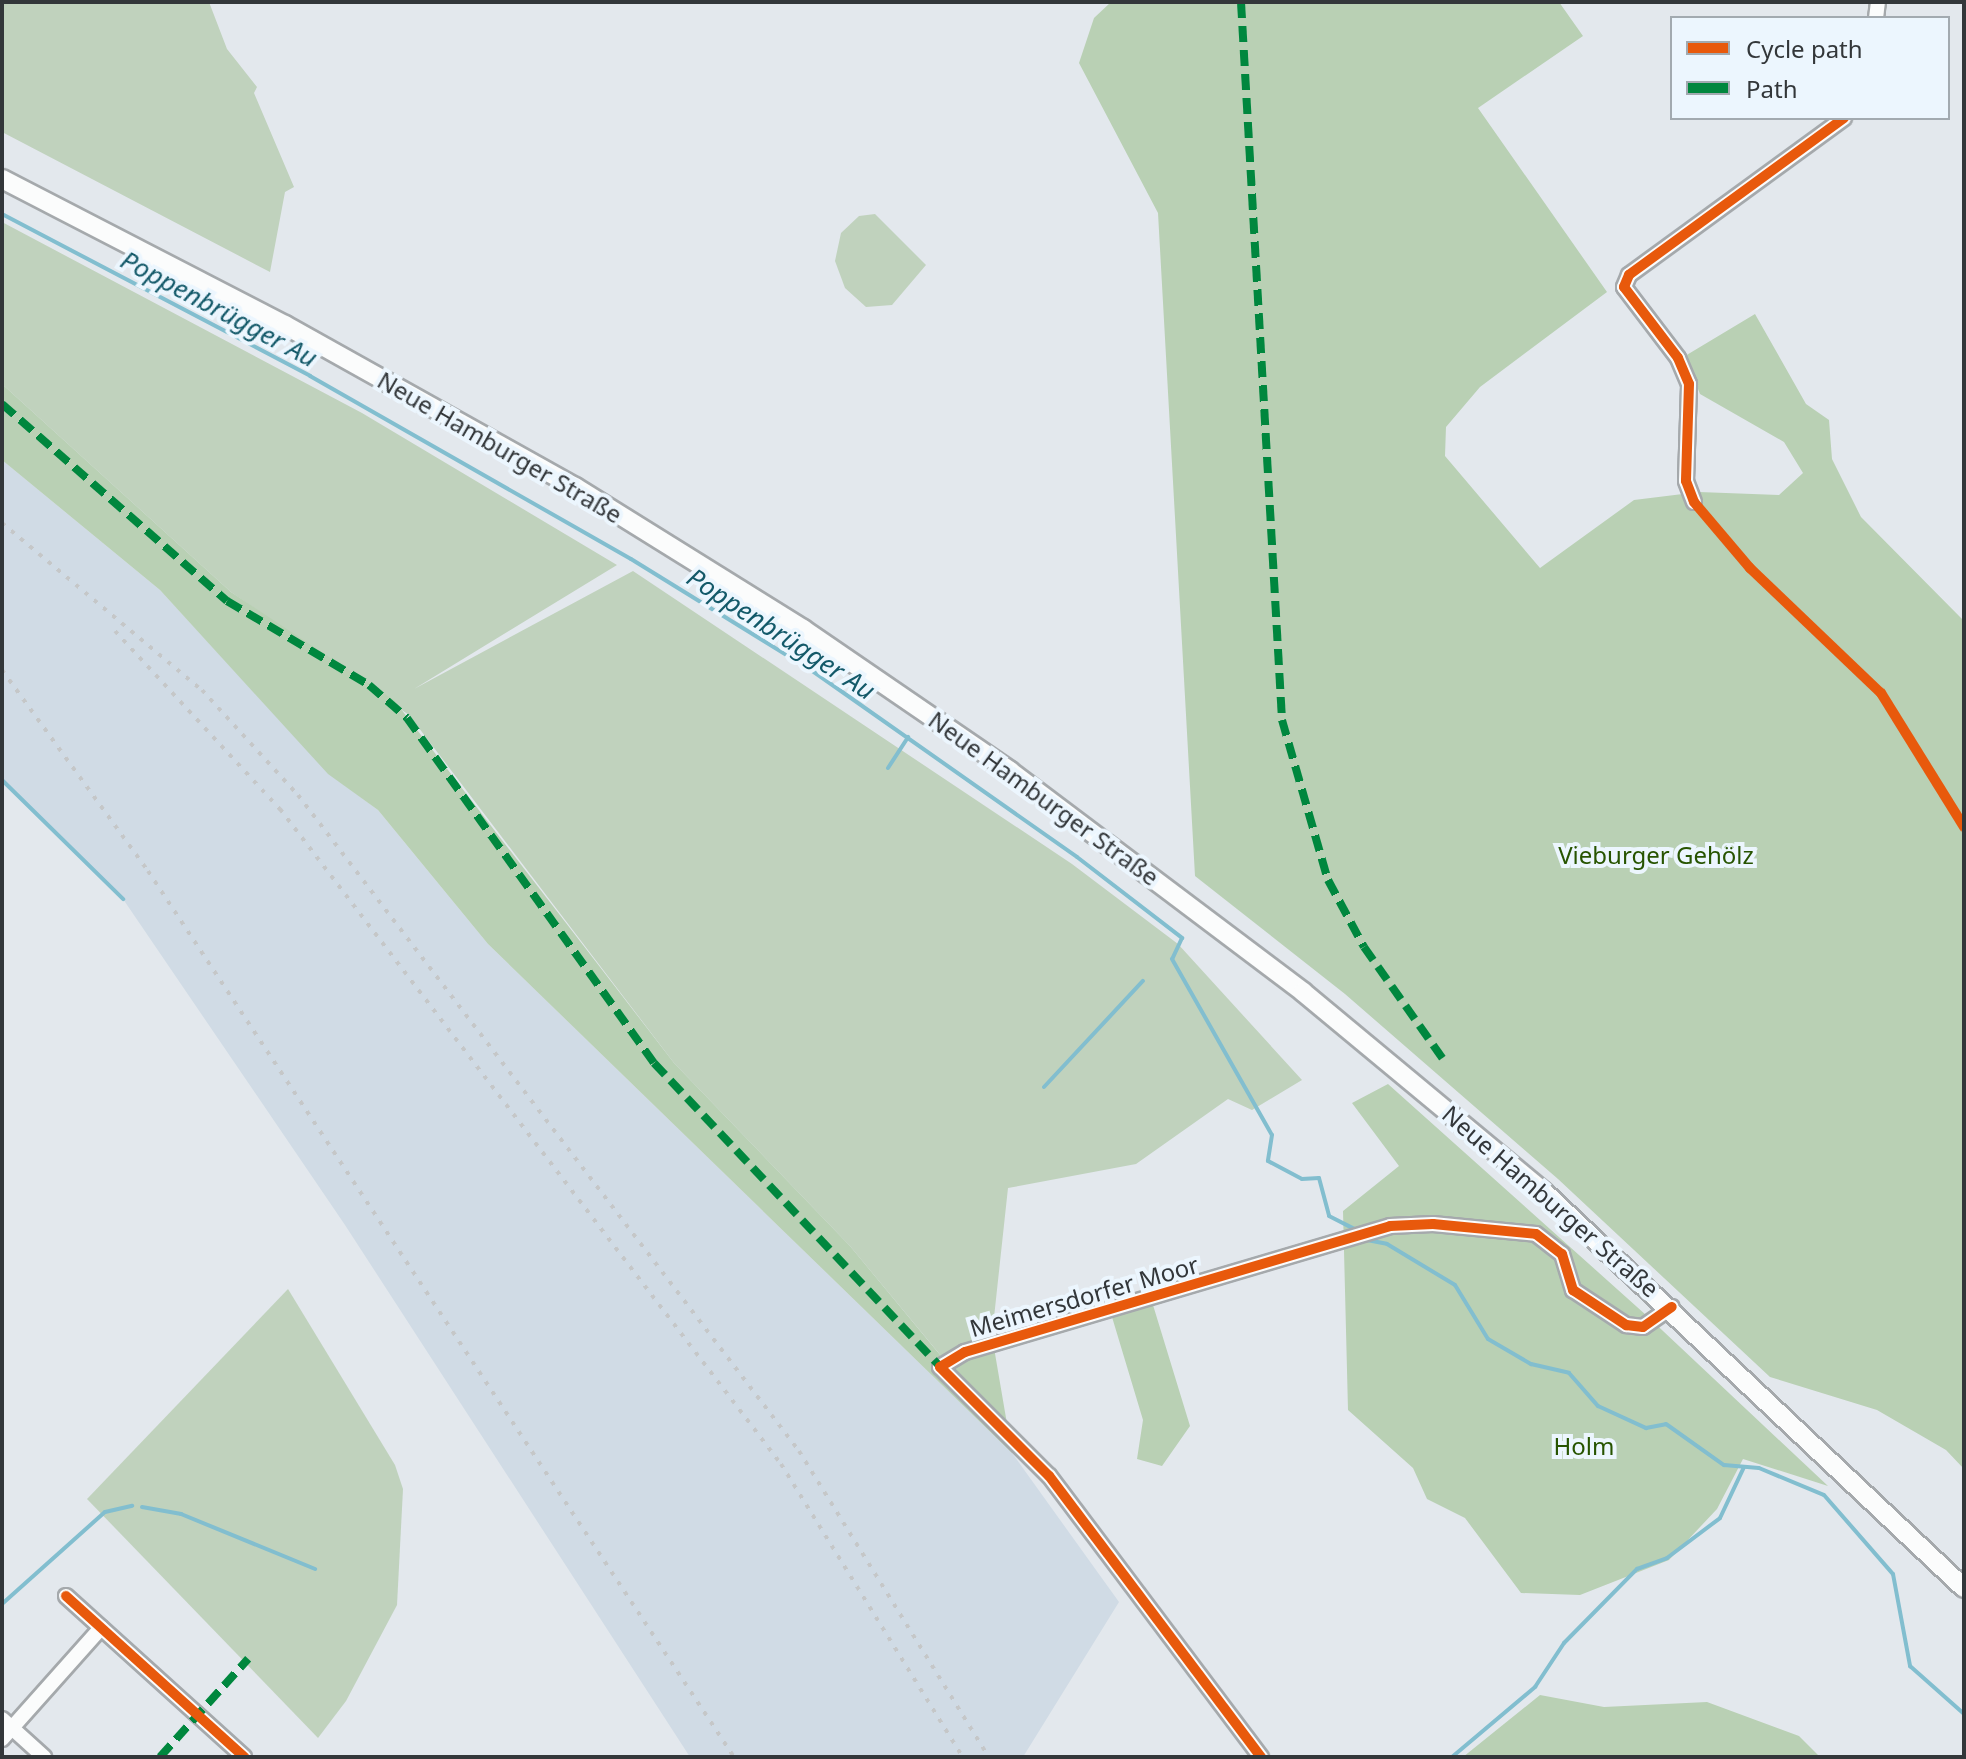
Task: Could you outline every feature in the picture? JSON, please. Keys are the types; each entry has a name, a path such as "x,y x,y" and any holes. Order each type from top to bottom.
{"main road":[{"name":"Neue Hamburger Straße","path":"2,179 438,408 803,629 1010,771 1303,992 1672,1307 1964,1588"}],"street":[{"path":"1694,502 1686,481 1689,384 1678,358 1624,287 1629,275 1841,120"},
{"name":"Meimersdorfer Moor","path":"1261,1757 1049,1476 940,1367 965,1352 1359,1235 1433,1224 1536,1234 1562,1254 1573,1290 1626,1325 1643,1327 1672,1307"},
{"path":"66,1596 244,1757"},
{"path":"44,1757 5,1729 101,1628"}],"shaded area":[{"path":"2,460 160,590 328,773 378,810 488,944 1012,1453 1119,1602 1023,1757 690,1757 345,1225 123,899 2,780"}],"green space":[{"path":"2,2 209,2 227,49 257,87 254,93 294,187 285,192 270,272 2,132"},
{"name":"Vieburger Gehölz","path":"1111,2 1559,2 1583,36 1478,108 1607,292 1480,387 1446,427 1445,456 1540,568 1634,500 1699,492 1779,495 1803,473 1784,442 1700,394 1685,356 1755,314 1806,404 1829,420 1832,459 1861,517 1964,621 1964,1469 1946,1450 1877,1410 1770,1377 1558,1179 1345,994 1195,876 1158,213 1079,63 1094,18"},
{"path":"875,214 926,265 892,305 866,307 845,288 835,261 841,233 859,216"},
{"path":"2,222 362,413 617,565 414,689 633,571 1072,864 1178,944 1302,1080 1252,1110 1228,1099 1136,1164 1008,1188 992,1336 942,1357 850,1246 674,1063 409,715 231,592 2,384"},
{"path":"2,384 231,592 394,700 674,1063 850,1246 941,1356 992,1336 1012,1453 488,944 378,810 328,774 160,590 2,460"},
{"name":"Holm","path":"1388,1084 1646,1315 1828,1486 1743,1459 1717,1509 1669,1560 1580,1595 1521,1593 1465,1518 1427,1499 1413,1468 1348,1410 1343,1211 1399,1166 1352,1103"},
{"path":"288,1289 395,1465 403,1489 397,1605 346,1701 318,1738 87,1499"},
{"path":"1153,1305 1190,1426 1162,1466 1137,1459 1143,1420 1112,1317"},
{"path":"1540,1695 1604,1707 1707,1702 1799,1736 1820,1757 1463,1757"}],"waterway":[{"name":"Poppenbrügger Au","path":"2,214 310,376 631,559 811,670 1077,857 1182,938 1172,959 1272,1135 1268,1161 1302,1179 1319,1178 1329,1216 1356,1230"},
{"path":"888,768 908,737"},
{"path":"2,780 123,899"},
{"path":"1044,1087 1143,981"},
{"name":"Poppenbrügger Au","path":"1367,1240 1387,1244 1455,1285 1488,1339 1531,1364 1569,1373 1598,1406 1646,1428 1666,1424 1724,1465 1759,1468 1824,1495 1893,1574 1910,1666 1964,1714"},
{"path":"1452,1757 1535,1687 1564,1643 1637,1569 1667,1558 1720,1518 1744,1467"},
{"path":"2,1604 105,1512 132,1506"},
{"path":"142,1507 181,1514 315,1569"}],"railway":[{"path":"2,523 202,690 298,795 799,1451 989,1757"},
{"path":"115,631 280,809 781,1464 963,1757"},
{"path":"2,670 148,871 734,1757"}],"marked path":[{"path":"1241,2 1282,720 1328,880 1364,947 1443,1059"},
{"path":"2,404 227,601 369,685 407,718 654,1063 940,1367"},
{"path":"160,1757 248,1659"}],"cycle path":[{"path":"1841,120 1629,275 1624,287 1678,358 1689,384 1686,481 1694,502 1750,568 1881,693 1964,827"},
{"path":"1261,1757 1049,1476 940,1367 965,1352 1390,1226 1433,1224 1536,1234 1562,1254 1573,1290 1626,1325 1643,1327 1672,1307"},
{"path":"66,1596 244,1757"}]}
